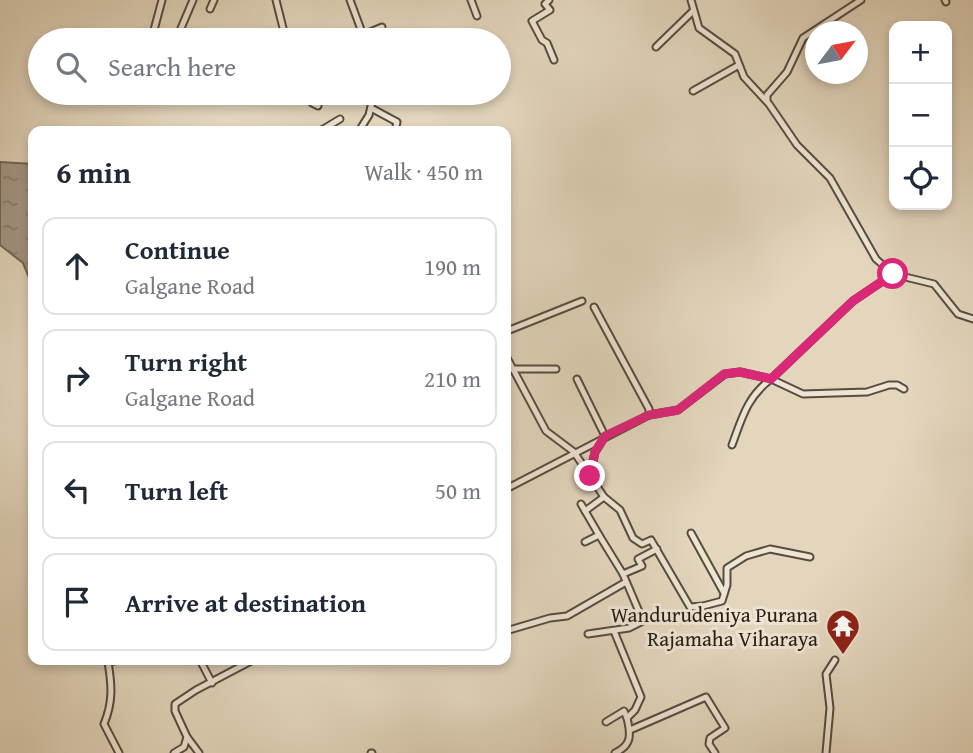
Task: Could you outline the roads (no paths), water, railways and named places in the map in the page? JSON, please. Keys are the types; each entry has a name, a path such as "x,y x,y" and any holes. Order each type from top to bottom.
{"street":[{"path":"155,28 162,0"},
{"path":"181,28 193,0"},
{"path":"210,9 214,0"},
{"path":"276,0 283,28"},
{"path":"350,0 360,28"},
{"path":"471,0 477,16"},
{"path":"550,0 545,4 550,10 532,21 541,40 547,43 554,60"},
{"path":"691,0 699,28 735,54 744,77 769,104 797,145 830,178 876,259 893,274 934,284 958,314 973,319"},
{"path":"769,104 767,95 787,72 803,38 861,0"},
{"path":"656,47 693,11"},
{"path":"694,91 739,65"},
{"path":"362,126 372,105"},
{"path":"371,108 397,122 396,126"},
{"path":"328,126 340,119"},
{"path":"732,445 747,405 757,390 853,301 893,274"},
{"path":"511,330 582,301"},
{"path":"594,307 649,409 649,415"},
{"path":"511,365 546,431 574,452 604,497 620,510 633,538 642,544 651,540 690,607 722,601 727,585 727,568 746,556 770,549 810,557"},
{"path":"513,369 556,369"},
{"path":"511,486 649,415 678,410 724,374 740,372 771,379 803,394 867,392 889,385 904,389"},
{"path":"577,379 605,436"},
{"path":"590,476 595,452 605,436"},
{"path":"585,511 604,497"},
{"path":"581,504 623,574 643,621 629,628 588,634"},
{"path":"691,533 724,593"},
{"path":"585,542 599,535"},
{"path":"623,574 642,566 638,559 657,549"},
{"path":"511,630 550,618 567,616 626,582"},
{"path":"614,631 641,697 635,710 627,718"},
{"path":"826,753 830,708 826,674 835,660"},
{"path":"108,665 112,706 104,724 119,753"},
{"path":"203,665 212,683"},
{"path":"200,753 187,737 175,711 175,705 196,690 244,665"},
{"path":"630,730 706,697 725,728 710,738 709,744 715,753"},
{"path":"606,722 624,711 627,718 631,737 625,748 615,753"},
{"path":"174,753 184,747 187,737"}],"water":[{"path":"0,162 28,164 28,275 23,263 0,245"}],"place":[{"name":"Wandurudeniya Purana Rajamaha Viharaya","path":"843,656"}]}
